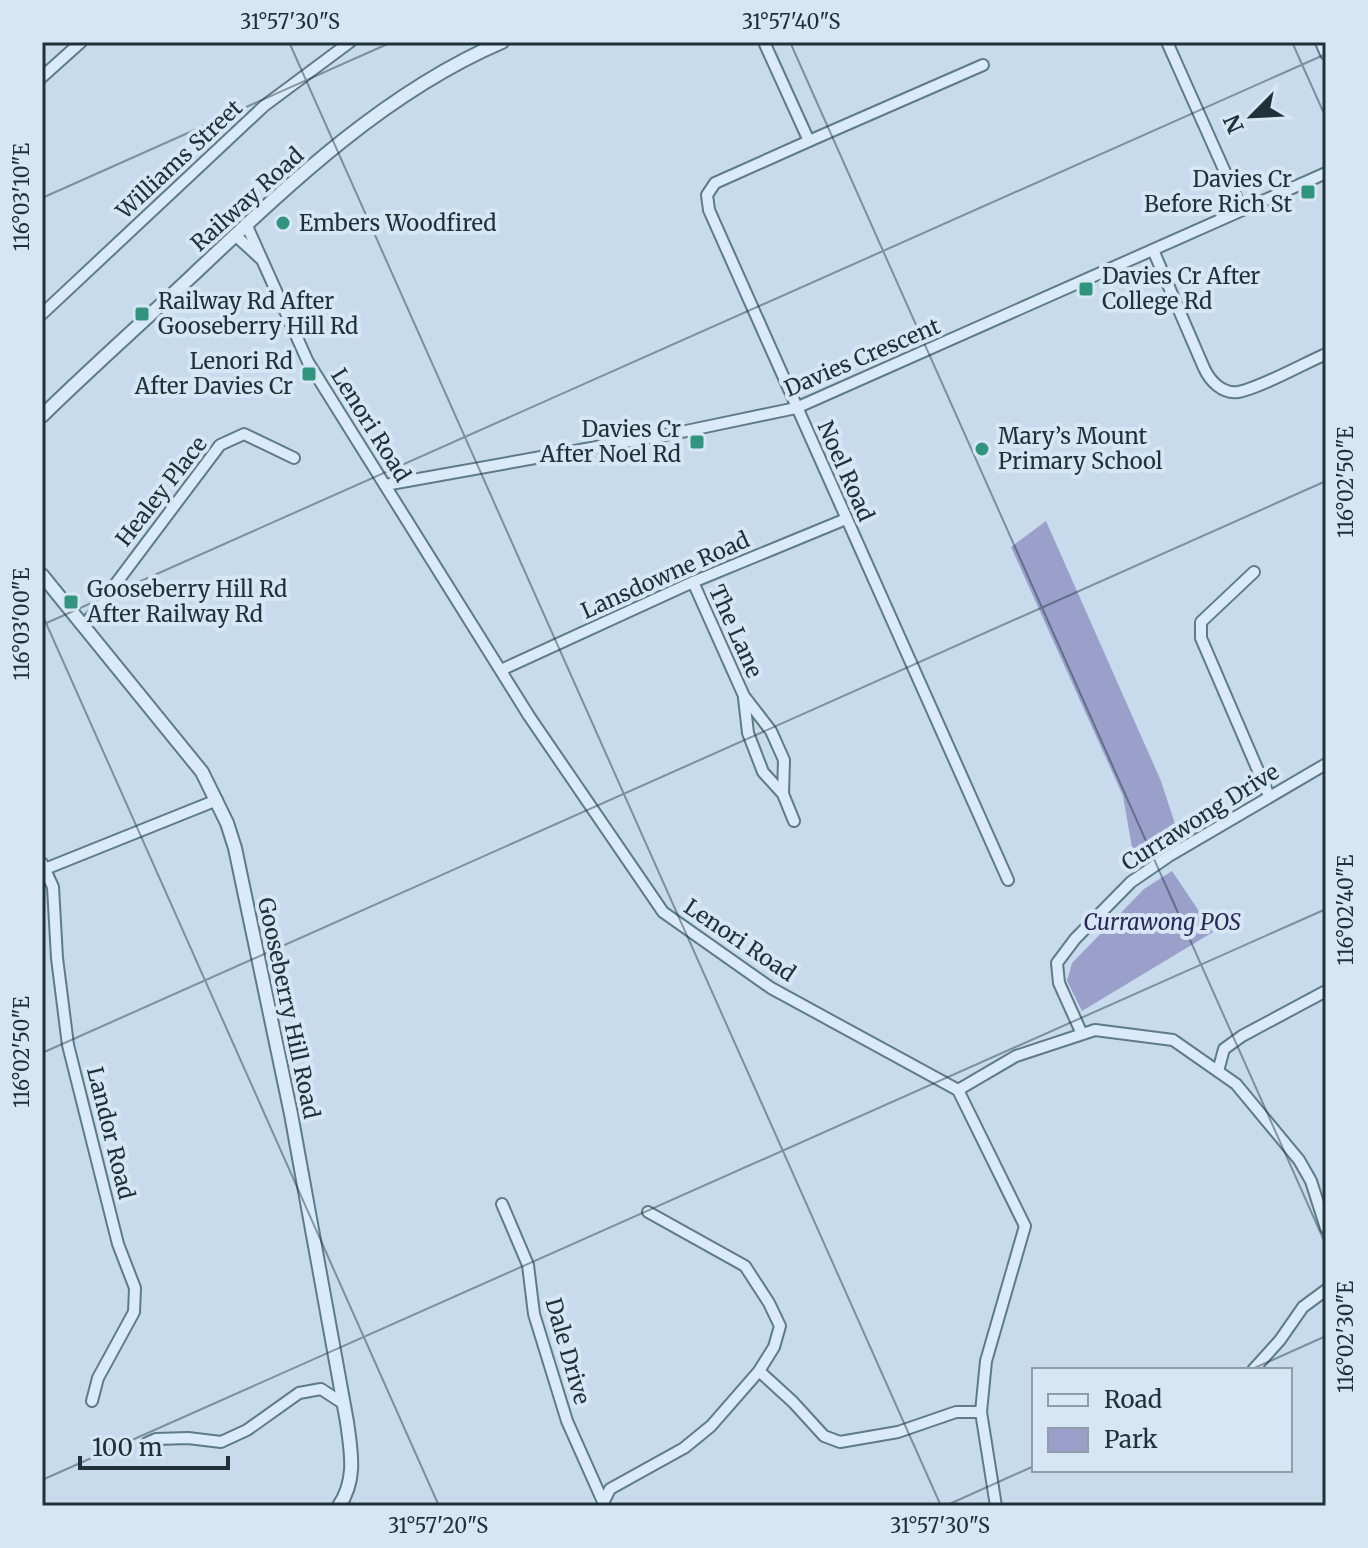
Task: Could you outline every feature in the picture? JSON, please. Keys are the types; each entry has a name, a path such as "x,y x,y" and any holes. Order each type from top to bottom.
{"street":[{"path":"42,77 81,42"},
{"name":"Williams Street","path":"42,314 264,106 350,42"},
{"name":"Railway Road","path":"42,416 246,224 324,156 447,68 502,42"},
{"path":"764,42 809,141 983,65"},
{"path":"1167,42 1242,210"},
{"path":"1321,42 1326,54"},
{"name":"Noel Road","path":"809,141 715,183 707,195 707,201 796,408 1008,880"},
{"name":"Davies Crescent","path":"385,485 796,408 1326,173"},
{"name":"Lenori Road","path":"246,224 260,258"},
{"name":"Lenori Road","path":"235,235 260,258 308,362 546,742 663,912 771,988 958,1090"},
{"path":"1153,250 1204,368 1210,380 1219,387 1237,392 1326,354"},
{"name":"Healey Place","path":"84,626 220,445 244,434 294,458"},
{"name":"Lansdowne Road","path":"501,670 693,582 846,519"},
{"path":"1254,572 1201,622 1201,638 1269,796"},
{"name":"Gooseberry Hill Road","path":"42,575 202,772 217,800 235,848 288,1098 344,1404 352,1469 339,1506"},
{"name":"The Lane","path":"693,582 744,696 771,731 784,760 783,794"},
{"name":"The Lane","path":"744,696 748,733 763,772 783,794 794,821"},
{"name":"Currawong Drive","path":"1082,1034 1059,983 1057,963 1075,939 1131,882 1169,856 1326,764"},
{"path":"43,866 217,800"},
{"name":"Landor Road","path":"43,866 53,887 57,958 68,1045 118,1244 135,1288 134,1312 98,1378 92,1401"},
{"path":"1218,1071 1224,1049 1233,1042 1326,991"},
{"path":"996,1506 981,1412 986,1361 1025,1226 958,1090 1016,1056 1095,1030 1173,1040 1236,1084 1299,1160 1311,1181 1326,1228"},
{"name":"Dale Drive","path":"502,1204 528,1265 534,1314 567,1421 604,1504"},
{"path":"604,1504 610,1489 684,1448 702,1433 759,1371 774,1347 780,1326 745,1266 648,1212"},
{"path":"1255,1368 1280,1340 1303,1307 1326,1290"},
{"path":"759,1371 824,1436 840,1442 898,1432 956,1412 981,1412"},
{"path":"147,1443 172,1438 221,1442 247,1430 299,1393 321,1389 344,1404"}],"green space":[{"path":"1046,521 1161,781 1178,833 1134,859 1123,796 1011,547"},
{"name":"Currawong POS","path":"1172,871 1213,932 1082,1011 1067,981 1072,963 1144,889"}],"place":[{"name":"Davies Cr Before Rich St","path":"1308,192"},
{"name":"Embers Woodfired","path":"283,223"},
{"name":"Davies Cr After College Rd","path":"1086,289"},
{"name":"Railway Rd After Gooseberry Hill Rd","path":"142,314"},
{"name":"Lenori Rd After Davies Cr","path":"309,374"},
{"name":"Davies Cr After Noel Rd","path":"697,442"},
{"name":"Mary’s Mount Primary School","path":"982,449"},
{"name":"Gooseberry Hill Rd After Railway Rd","path":"71,602"}]}
